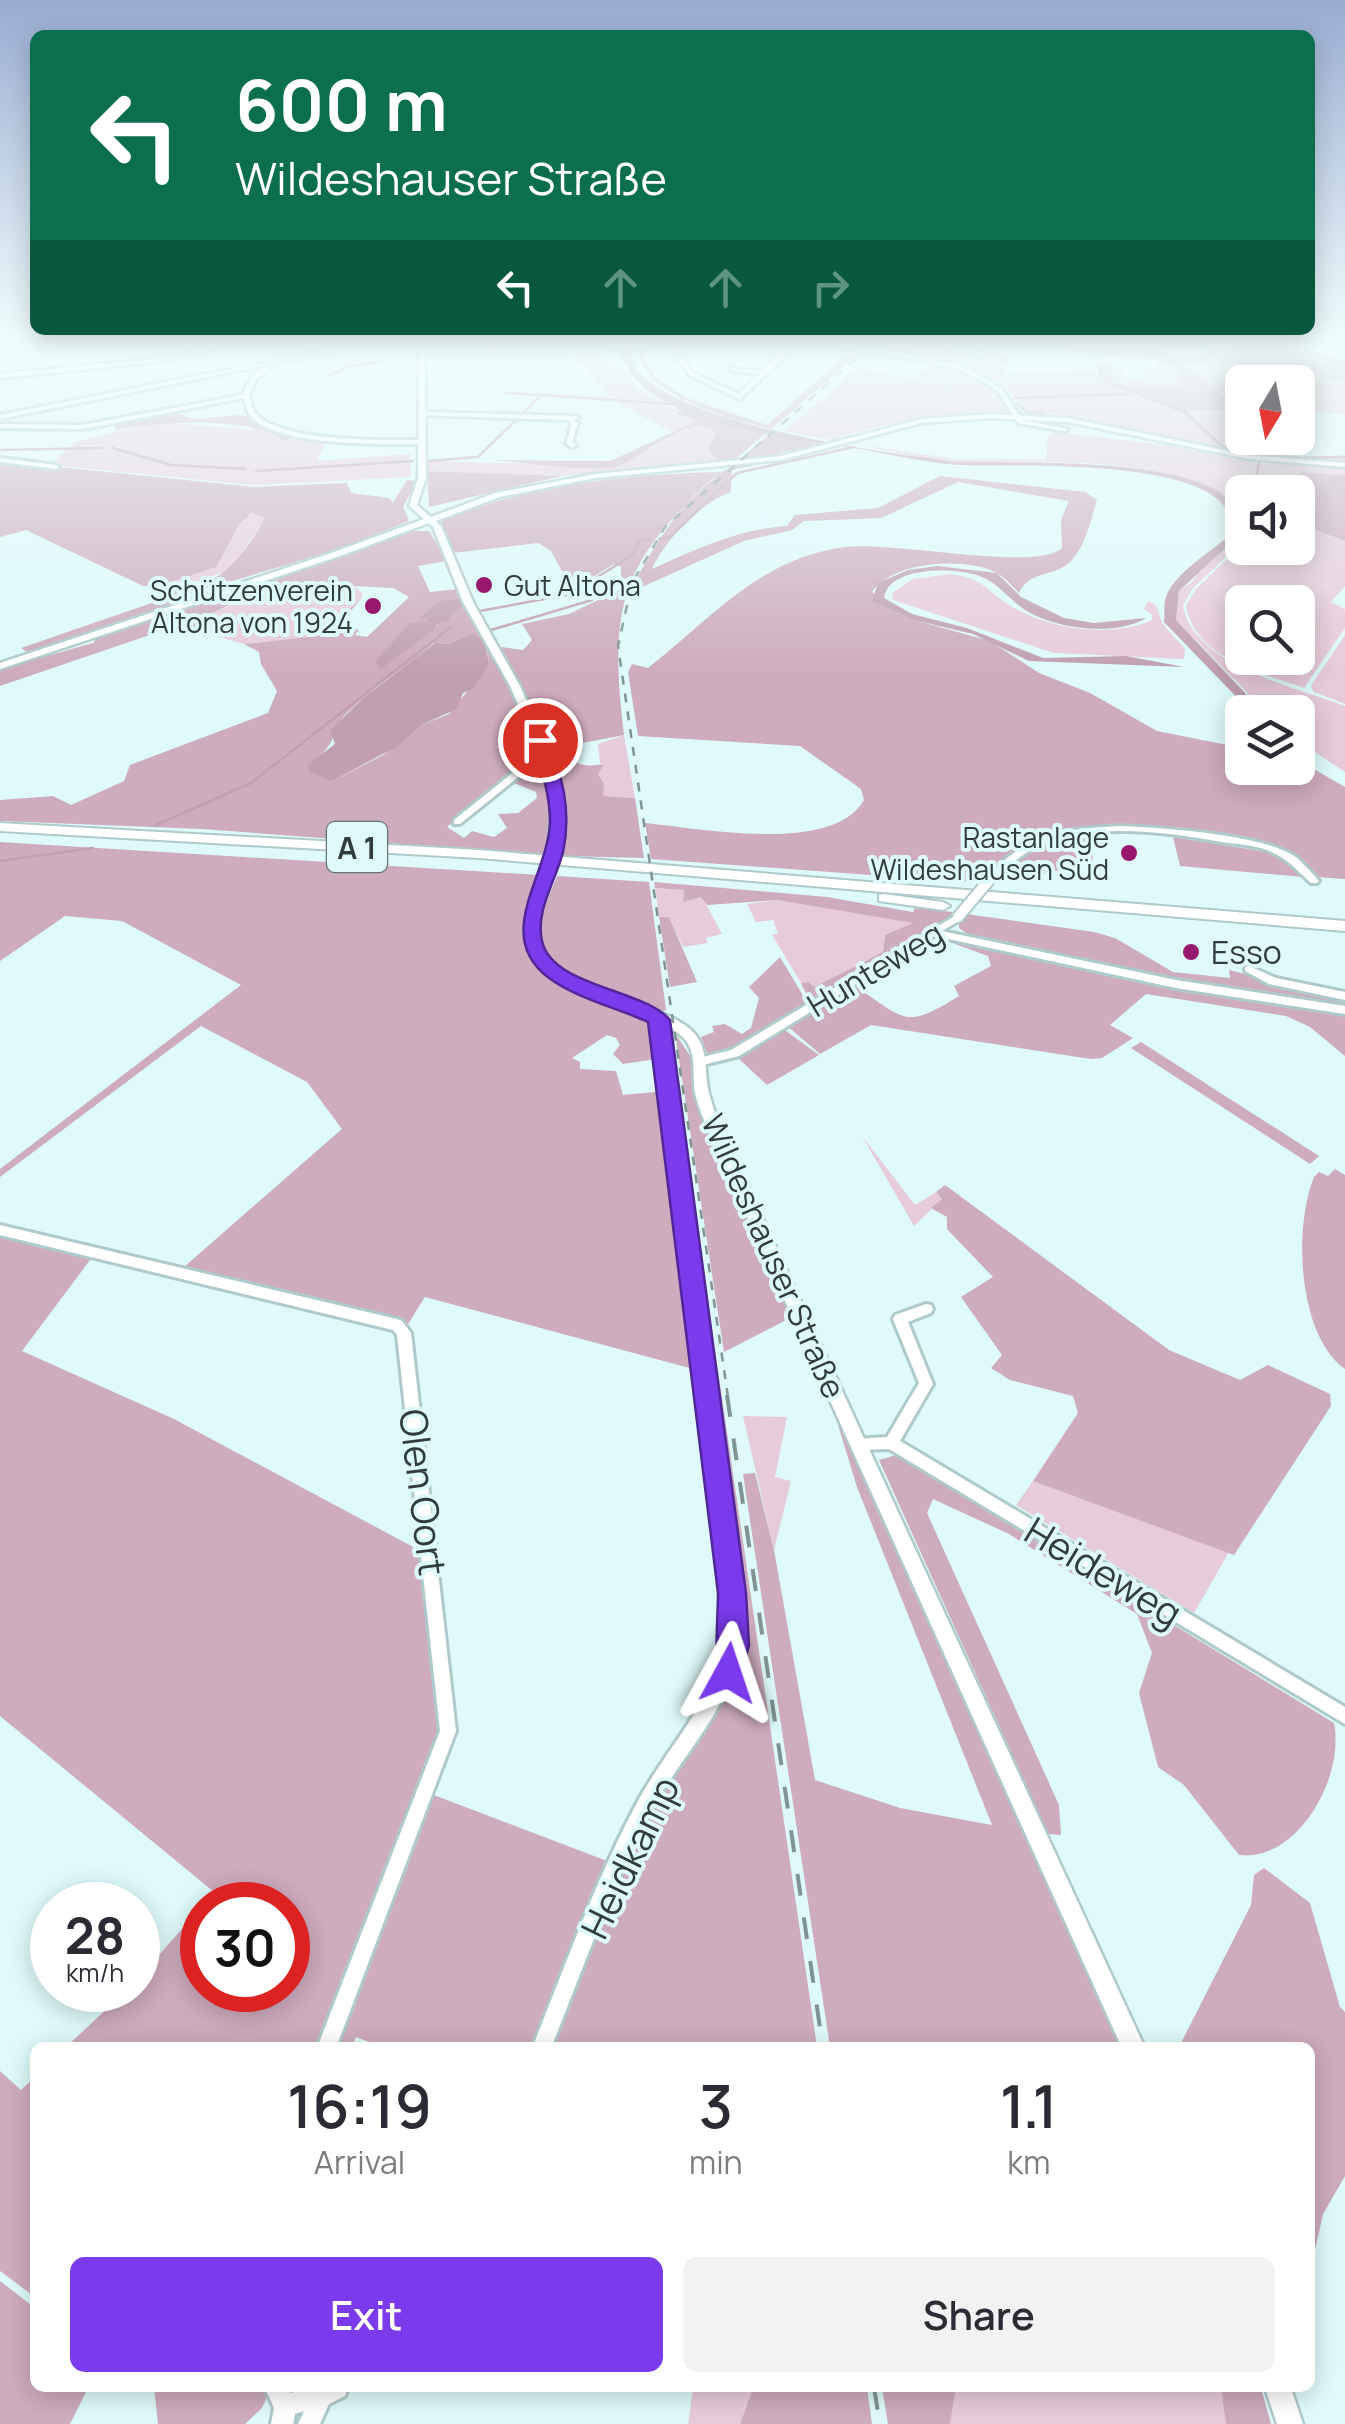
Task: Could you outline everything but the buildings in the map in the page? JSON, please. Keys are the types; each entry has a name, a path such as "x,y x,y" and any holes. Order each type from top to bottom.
{"highway":[{"name":"A 1","path":"0,831 496,863 1345,930"},
{"name":"A 1","path":"0,831 499,856 1345,930"},
{"path":"854,891 943,906"}],"main road":[{"path":"420,448 426,519"},
{"path":"0,666 337,554 444,512 562,481 757,462 822,448"},
{"path":"1206,448 1250,458 1344,465"},
{"name":"Wildeshauser Straße","path":"426,519 509,674 546,756 558,799 554,852 530,930 543,962 576,984 689,1035 699,1062 703,1099 1131,2042"},
{"path":"1279,2392 1290,2424"}],"street":[{"path":"0,460 56,467"},
{"path":"457,822 534,760 546,756"},
{"name":"Hunteweg","path":"699,1062 736,1053 936,932 956,919 1008,860 1054,835 1107,828 1270,848 1292,859 1314,882"},
{"path":"956,919 958,931 968,938"},
{"path":"936,932 1152,980 1345,1010"},
{"path":"1249,969 1272,981 1345,996"},
{"name":"Heidkamp","path":"544,2042 640,1816 715,1698 728,1673 734,1645 732,1593 686,1251 665,1050 657,1023 660,1020"},
{"name":"Olen Oort","path":"0,1230 397,1325 404,1333 432,1556 448,1731 328,2042"},
{"path":"860,1444 891,1443 926,1384 900,1319 926,1309"},
{"name":"Heideweg","path":"891,1443 1344,1710"},
{"path":"281,2406 328,2394"},
{"path":"309,2424 328,2394"}],"shaded area":[{"path":"69,448 323,448 316,461 410,454 411,477 252,485 51,465"},
{"path":"638,448 650,448 607,468 491,460 610,461"},
{"path":"650,448 709,448 717,459 562,476 427,471 427,461 617,466"},
{"path":"748,448 732,462 712,462 717,459 708,450"},
{"path":"753,448 803,448 737,462"},
{"path":"855,448 951,461 1124,467 1174,475 1213,489 1225,500 1225,507 1202,489 1165,477 1070,467 946,464"},
{"path":"875,448 956,459 1046,459 1047,448 1181,448 1259,464 1268,465 1265,461 1345,467 1345,475 1225,475 1225,503 1221,495 1191,482 1130,467 955,461"},
{"path":"831,450 732,470 731,492 685,523 652,569 735,536 787,526 795,515 878,508 940,476 1085,492 1097,500 1077,554 1066,566 1030,580 1019,593 995,572 965,564 912,568 882,582 872,592 918,621 990,641 1039,673 1090,693 1157,731 1225,745 1225,785 1315,785 1315,770 1345,787 1345,879 1316,877 1284,848 1116,827 1076,830 1041,840 1010,857 979,883 651,859 645,823 729,832 795,833 824,828 848,817 864,800 861,789 800,746 638,736 628,672 632,664 648,668 739,592 788,563 816,553 868,546 1025,557 1048,555 1062,548 1061,520 1069,501 958,482 881,518 804,521 792,530 744,541 631,592 672,522 716,476 731,467"},
{"path":"1251,455 1345,455 1345,463 1270,459"},
{"path":"0,461 254,487 347,483 351,493 390,498 393,503 407,480 417,481 403,507 409,521 327,552 192,593 186,599 155,589 159,585 143,586 26,530 0,537","holes":["251,513 265,517 248,546 225,571 196,586 162,585 216,567 239,525"]},
{"path":"427,471 562,476 429,507"},
{"path":"721,472 661,532 629,587 618,651 624,735 583,743 579,737 557,739 551,746 581,764 604,764 598,774 604,784 603,796 635,798 644,858 562,856 563,827 556,773 538,722 501,647 523,650 532,640 522,624 569,614 621,589 621,567 614,564 572,590 551,551 538,543 453,553 441,520 509,498 578,484"},
{"path":"1301,472 1345,475 1345,541 1315,530 1315,475 1297,475"},
{"path":"251,513 266,516 232,569 175,589 152,587 215,567 239,525"},
{"path":"1315,530 1345,541 1345,586 1331,602 1345,609 1345,628 1315,672 1315,585 1225,585 1225,657 1191,623 1186,605 1196,589 1225,561 1225,565 1315,565"},
{"path":"413,531 429,531 447,561 418,566 430,592 459,589 541,752 447,827 464,838 472,831 494,837 507,828 498,814 518,813 537,798 536,792 509,781 539,761 552,807 552,831 545,855 202,829 0,821 0,800 53,796 71,805 124,781 130,765 268,713 277,691 261,664 259,652 244,644 317,636 361,599 338,626 359,630 355,635 367,637 409,597 393,588 355,586 257,591 207,616 195,634 176,626 0,686 0,669 93,643 99,636","holes":["438,625 381,668 376,660 406,629","473,633 487,650 489,664 449,714 421,725 383,755 332,781 307,765 326,750 342,719 369,694 434,643 448,644"]},
{"path":"1225,539 1225,550 1179,591 1176,620 1247,695 1235,695 1164,622 1166,597 1194,563"},
{"path":"1225,545 1225,558 1193,588 1183,605 1190,626 1225,658 1225,670 1176,620 1179,591 1193,581 1211,554"},
{"path":"937,566 997,573 1021,597 1064,618 1094,623 1146,618 1102,629 1069,626 1025,610 988,580 957,571 911,574 889,587 884,598 912,614 967,628 1043,658 1126,656 1184,667 1029,661 973,634 918,621 872,601 878,583 908,570"},
{"path":"950,574 979,583 1031,616 1083,629 1119,629 1152,620 1144,609 1148,601 1156,605 1162,623 1185,649 1184,659 1054,653 893,600 892,593 913,579"},
{"path":"355,586 363,594 361,599 317,636 244,644 202,632 212,614 257,591"},
{"path":"172,596 182,602 28,653 21,648"},
{"path":"460,599 463,604 447,621 437,623 436,628 381,669 375,661 410,623 428,621 420,617 441,601"},
{"path":"473,633 485,642 489,664 473,689 463,693 457,709 421,725 398,746 332,781 310,772 307,765 335,744 330,731 362,699 435,643 448,644"},
{"path":"1345,635 1345,704 1314,692 1311,686"},
{"path":"1230,675 1258,675 1313,695 1249,695"},
{"path":"1267,675 1313,675 1304,688"},
{"path":"1315,696 1345,706 1345,772 1315,752"},
{"path":"624,735 635,798 602,796 598,774 604,764 600,763 598,744"},
{"path":"1090,833 1093,861 1015,882 992,883 1023,854"},
{"path":"1173,837 1274,853 1303,877 1180,866"},
{"path":"0,842 540,875 524,920 530,956 560,981 636,1011 649,1021 659,1039 663,1058 623,1064 613,1054 620,1045 616,1038 607,1035 572,1058 580,1062 580,1069 616,1071 623,1095 666,1091 697,1370 425,1297 408,1324 191,1275 184,1267 342,1129 307,1082 201,1026 0,1177 0,1169 241,985 122,921 65,916 0,961"},
{"path":"557,876 649,882 666,1010 660,1012 585,982 551,958 541,944 539,928"},
{"path":"654,882 827,897 913,912 915,908 953,912 942,927 812,1007 801,983 809,982 814,987 883,952 885,935 913,923 777,900 707,905 701,897 683,902 684,890 655,888"},
{"path":"655,888 684,890 683,901 702,897 722,934 706,938 708,943 683,947 669,917 659,917"},
{"path":"777,900 915,923 885,935 883,952 814,987 809,982 801,983 772,935 778,933 773,920 756,922 747,904"},
{"path":"966,914 1094,932 1115,938 1173,972 1230,978 1229,970 1345,998 1345,1008 1177,982 973,938 959,928 959,920"},
{"path":"659,917 669,917 697,982 670,987"},
{"path":"933,936 1151,982 1345,1016 1345,1056 1310,1027 1286,1016 1146,994 1110,1025 1133,1038 1102,1058 1091,1059 871,1025 820,1054 786,1025 853,985 895,1013 915,1017 926,1014 959,996 954,986 991,966 988,956"},
{"path":"780,957 810,1007 733,1052 708,1056 701,1037 714,1032 712,1026 725,1024 742,1034 751,1028 759,998 749,987"},
{"path":"663,1025 668,1026 716,1357 704,1366"},
{"path":"782,1028 819,1055 767,1085 738,1058"},
{"path":"675,1033 694,1062 794,1316 724,1352"},
{"path":"1141,1042 1319,1156 1310,1164 1131,1048"},
{"path":"862,1136 915,1205 936,1192 942,1199 914,1226"},
{"path":"1335,1169 1345,1175 1345,1369 1329,1353 1317,1332 1304,1280 1302,1251 1307,1199 1314,1177 1319,1172 1328,1176"},
{"path":"945,1185 1169,1350 1240,1380 1268,1365 1330,1394 1331,1406 1234,1555 1033,1481 1078,1413 1073,1396 1010,1380 991,1368 1002,1355 961,1297 993,1277 947,1229 947,1217 931,1208 942,1199 936,1192"},
{"path":"0,1233 93,1256 22,1351 174,1419 430,1556 445,1731 324,2042 71,2042 103,2012 160,2012 160,1954 180,1931 180,2012 310,2012 310,1882 202,1882 0,1716"},
{"path":"716,1357 816,2042 548,2042 644,1817 732,1674 704,1366"},
{"path":"743,1416 787,1417 775,1477 791,1481 774,1550"},
{"path":"845,1424 1119,2042 829,2042 743,1474 755,1473 774,1550 815,1780 900,1808 992,1825 857,1487 838,1425"},
{"path":"896,1455 1334,1723 1332,1767 1313,1812 1298,1831 1260,1854 1239,1855 1184,1785 1158,1767 1139,1693 1152,1653 1137,1614 1009,1534 933,1499 927,1513 1059,1805 1061,1835 1048,1834 879,1460"},
{"path":"1033,1481 1229,1552 1194,1613 1016,1505"},
{"path":"431,1794 615,1864 539,2042 369,2042 356,2037 354,2042 332,2042"},
{"path":"1264,1868 1310,1903 1340,2007 1345,2012 1345,2176 1323,2214 1315,2250 1315,2042 1182,2042 1251,1905 1254,1875"},
{"path":"0,2071 21,2090 30,2082 30,2293 0,2271"},
{"path":"0,2281 30,2304 30,2392 86,2392 70,2424 0,2424"},
{"path":"154,2392 269,2392 262,2408 245,2424 158,2424"},
{"path":"692,2392 752,2392 740,2424 688,2424"},
{"path":"752,2392 868,2392 872,2424 740,2424"},
{"path":"883,2392 955,2392 950,2424 888,2424"},
{"path":"955,2392 1222,2392 1226,2424 950,2424"},
{"path":"1222,2392 1262,2392 1271,2424 1226,2424"}],"waterway":[{"path":"0,450 96,448"},
{"path":"113,448 171,465 245,469"},
{"path":"429,461 478,457 487,448"},
{"path":"659,539 669,538 737,473 849,448"},
{"path":"1228,448 1276,458"},
{"path":"1293,458 1345,457"},
{"path":"256,471 413,461"},
{"path":"1257,475 1259,463"},
{"path":"580,588 631,556 640,540 650,539"},
{"path":"480,611 566,595 580,588"},
{"path":"491,630 592,600 590,592 580,588"},
{"path":"156,825 251,783 451,627"},
{"path":"0,861 93,848"}],"railway":[{"path":"728,1397 618,646 632,583 665,527 755,448"},
{"path":"727,1395 822,2042"},
{"path":"875,2392 880,2424"}],"place":[{"name":"Gut Altona","path":"484,585"},
{"name":"Schützenverein Altona von 1924","path":"373,606"},
{"name":"Rastanlage Wildeshausen Süd","path":"1129,853"},
{"name":"Esso","path":"1191,952"}],"route":[{"path":"540,740 556,784 558,824 554,852 530,922 533,947 556,974 660,1020 657,1023 665,1050 686,1251 732,1593 734,1645 728,1673"}]}
